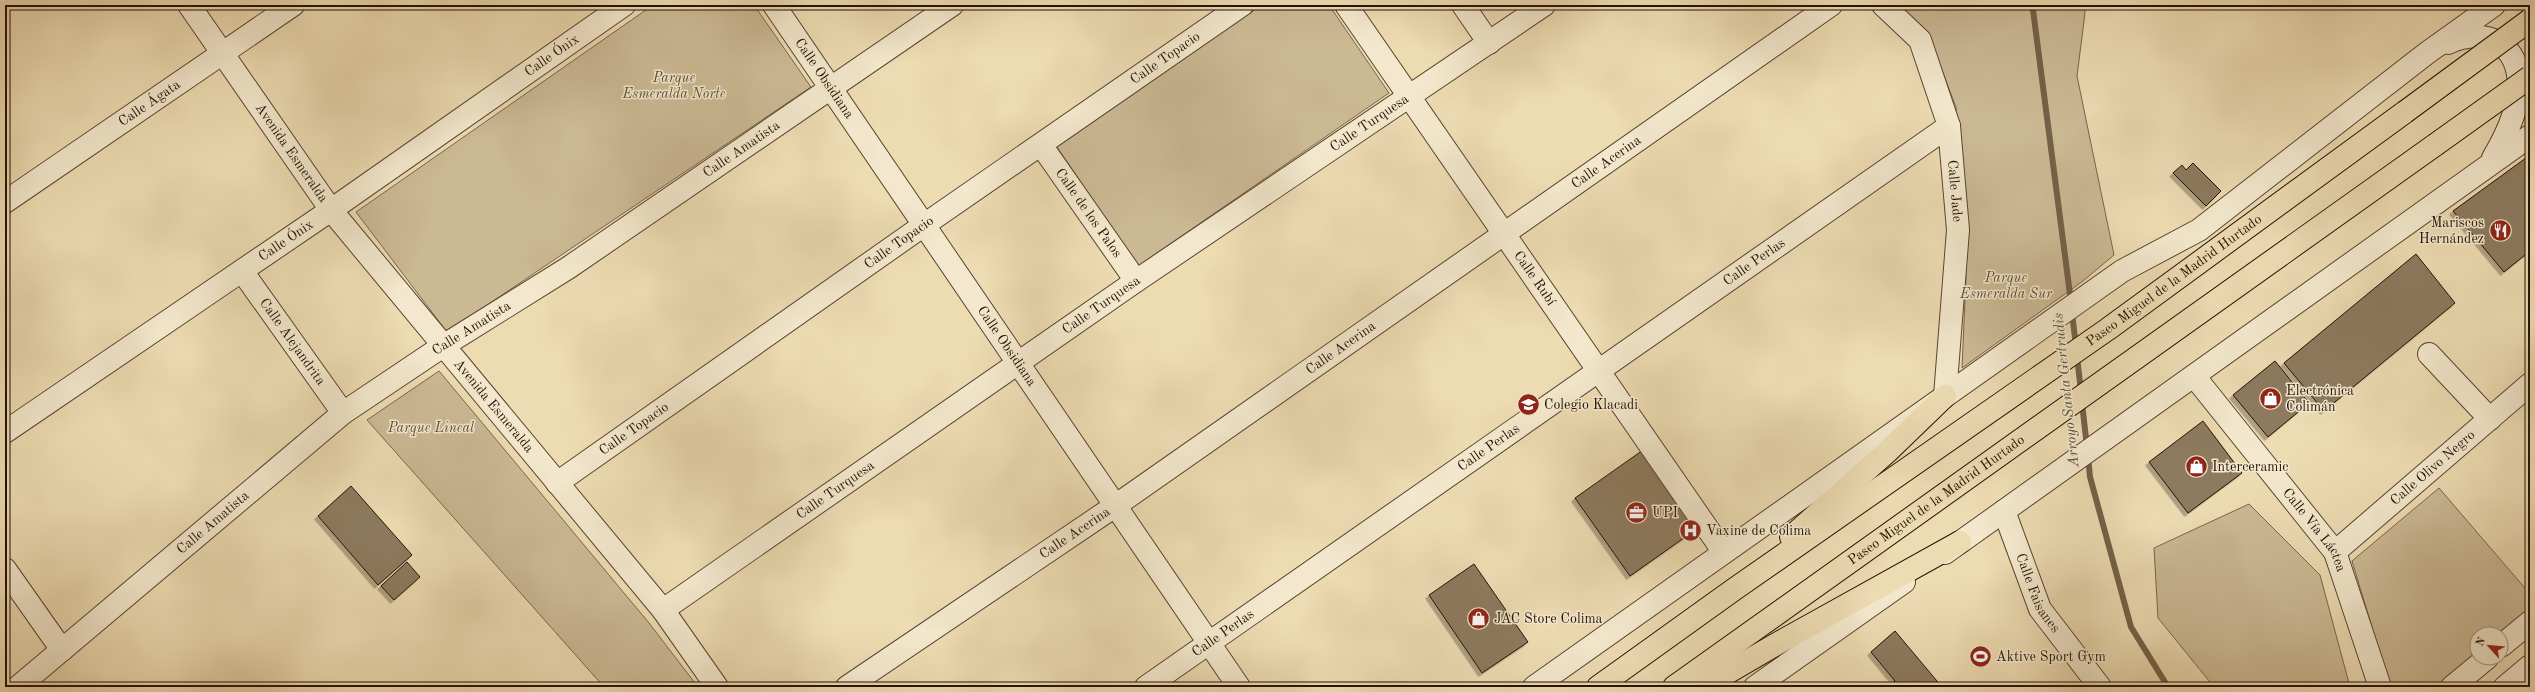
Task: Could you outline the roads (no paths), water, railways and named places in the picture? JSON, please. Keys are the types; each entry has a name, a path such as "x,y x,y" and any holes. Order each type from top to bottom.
{"highway":[{"name":"Paseo Miguel de la Madrid Hurtado","path":"1598,687 1736,588 2108,329 2530,20"},
{"name":"Paseo Miguel de la Madrid Hurtado","path":"1674,687 2121,370 2530,77"},
{"path":"1736,588 1945,396"},
{"path":"1703,687 1780,642 1960,542"}],"street":[{"name":"Avenida Esmeralda","path":"189,5 331,210 663,610 717,687"},
{"name":"Calle Ágata","path":"5,202 293,5"},
{"name":"Calle Ónix","path":"5,432 331,210 624,5"},
{"name":"Calle Obsidiana","path":"774,5 1239,687"},
{"name":"Calle Amatista","path":"18,687 343,413 444,346 568,268 952,5"},
{"name":"Calle Topacio","path":"557,483 924,225 1242,5"},
{"name":"Calle Rubí","path":"1346,5 1723,551"},
{"path":"1463,5 1489,43"},
{"name":"Calle Turquesa","path":"663,610 1136,282 1410,98 1544,5"},
{"name":"Calle Acerina","path":"847,687 1115,506 1832,5"},
{"name":"Calle Jade","path":"1884,5 1920,40 1949,126 1958,230 1945,396"},
{"path":"1534,687 1723,551 2122,271 2199,230 2427,53 2494,5"},
{"path":"2427,53 2453,40 2473,36 2493,39 2519,55 2530,78 2526,99 2488,166"},
{"name":"Calle Perlas","path":"1146,687 1210,644 1949,126"},
{"path":"1755,687 2530,136"},
{"name":"Calle de los Palos","path":"1041,145 1136,282"},
{"name":"Calle Alejandrita","path":"242,271 343,413"},
{"path":"2430,354 2490,419"},
{"name":"Calle Vía Láctea","path":"2194,376 2335,552 2380,687"},
{"name":"Calle Olivo Negro","path":"2335,552 2530,384"},
{"name":"Calle Faisanes","path":"2004,511 2040,609 2100,687"},
{"path":"5,569 62,650"},
{"path":"2509,639 2530,622"},
{"path":"2452,687 2477,666"},
{"path":"2505,687 2530,666"}],"waterway":[{"name":"Arroyo Santa Gertrudis","path":"2029,5 2033,10 2071,302"},
{"name":"Arroyo Santa Gertrudis","path":"2072,313 2076,346"},
{"name":"Arroyo Santa Gertrudis","path":"2077,357 2081,391"},
{"name":"Arroyo Santa Gertrudis","path":"2082,403 2087,447"},
{"name":"Arroyo Santa Gertrudis","path":"2088,456 2090,477 2131,627 2168,687"}],"place":[{"name":"Mariscos Hernández","path":"2500,231"},
{"name":"Electrónica Colimán","path":"2271,399"},
{"name":"Colegio Klacadi","path":"1528,405"},
{"name":"Interceramic","path":"2196,467"},
{"name":"UPI","path":"1637,513"},
{"name":"Vaxine de Colima","path":"1690,531"},
{"name":"JAC Store Colima","path":"1478,619"},
{"name":"Aktive Sport Gym","path":"1980,657"}],"park label":[{"name":"Parque Esmeralda Norte","path":"674,86"},
{"name":"Parque Esmeralda Sur","path":"2006,286"},
{"name":"Parque Lineal","path":"431,428"}]}
